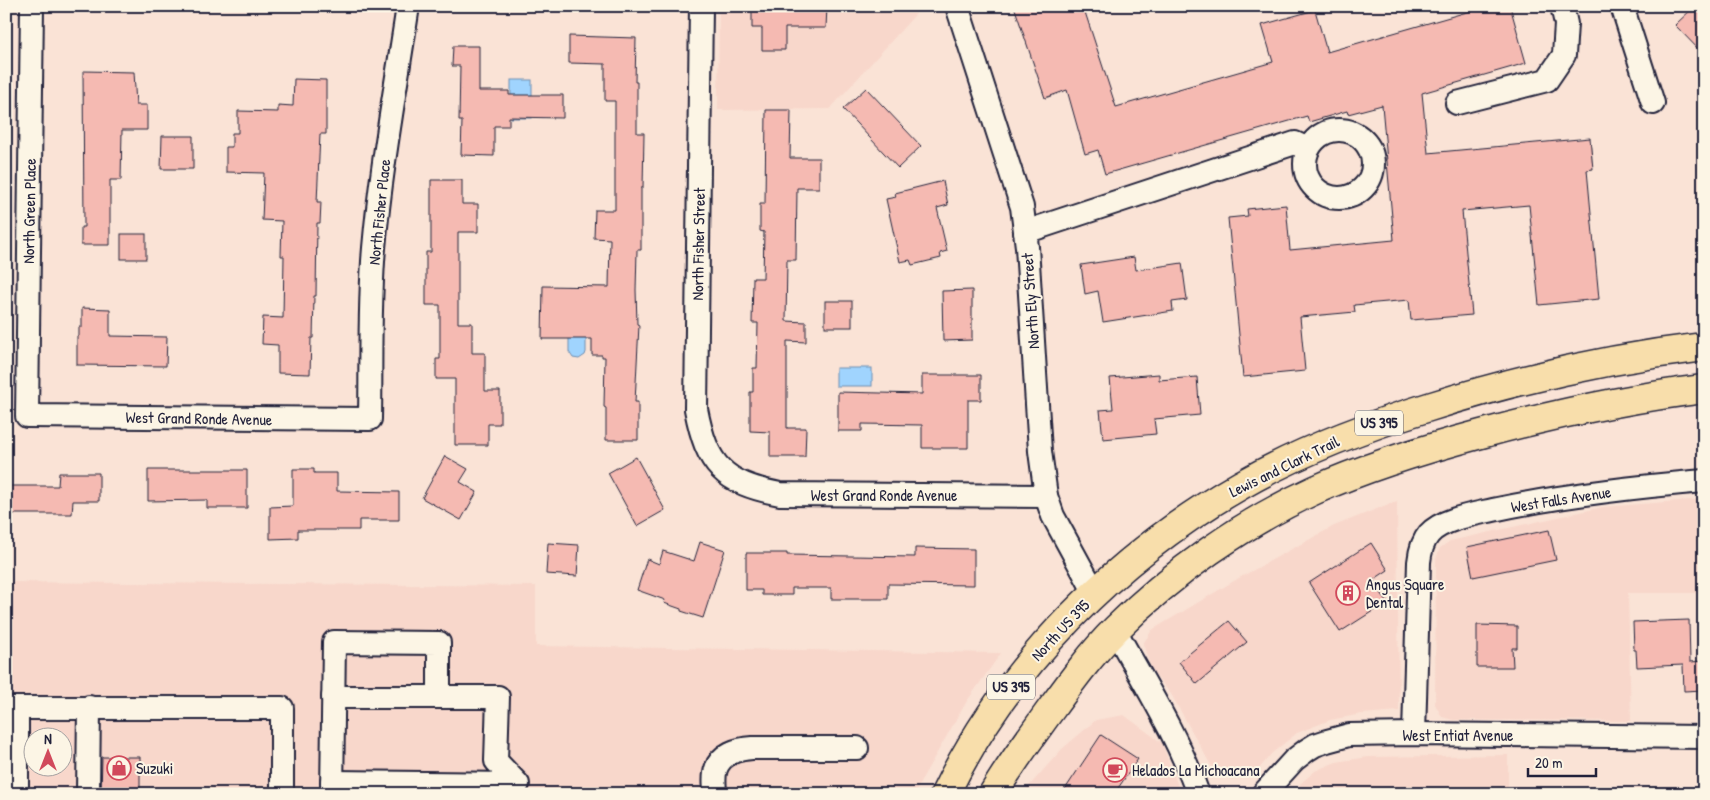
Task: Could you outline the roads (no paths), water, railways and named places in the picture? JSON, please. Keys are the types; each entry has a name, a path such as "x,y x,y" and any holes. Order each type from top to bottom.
{"highway":[{"name":"Lewis and Clark Trail","path":"1095,593 1120,570 1208,504 1242,484 1322,445 1414,411 1509,383 1592,365 1704,347"},
{"name":"US 395","path":"993,794 1066,688 1116,630 1193,563 1252,523 1316,490 1402,457 1579,409 1704,389"},
{"name":"North US 395","path":"945,794 994,708 1061,628 1095,593"}],"street":[{"name":"North Green Place","path":"27,416 32,6"},
{"name":"North Fisher Place","path":"370,419 371,305 374,250 380,194 408,6"},
{"name":"North Fisher Street","path":"701,6 696,409 700,433 715,463 726,474"},
{"name":"North Ely Street","path":"957,6 1022,207 1040,451 1046,496 1053,516 1095,593"},
{"path":"1457,103 1547,80 1564,55 1566,24 1562,6"},
{"path":"1622,6 1653,104"},
{"path":"1025,232 1295,143 1308,149"},
{"name":"West Grand Ronde Avenue","path":"27,416 370,419"},
{"name":"West Grand Ronde Avenue","path":"726,474 740,484 780,494 1046,496"},
{"name":"West Falls Avenue","path":"1414,734 1418,569 1420,553 1430,533 1454,520 1518,505 1591,493 1704,481"},
{"path":"1116,630 1184,758 1198,794"},
{"path":"439,697 439,643 334,642 332,788 518,789"},
{"path":"333,697 498,697 496,761 518,789"},
{"path":"88,794 89,707"},
{"path":"18,794 12,708 89,707 282,708 282,794"},
{"name":"West Entiat Avenue","path":"1263,794 1294,760 1315,745 1349,735 1704,737"},
{"path":"714,794 716,769 728,754 738,749 857,748"}],"water":[{"path":"511,80 532,80 532,118 511,118"},
{"path":"569,327 586,329 586,352 579,359 573,358 569,352"},
{"path":"836,368 872,368 872,386 836,386"}],"place":[{"name":"Angus Square Dental","path":"1348,593"},
{"name":"Suzuki","path":"119,768"},
{"name":"Helados La Michoacana","path":"1115,770"}]}
